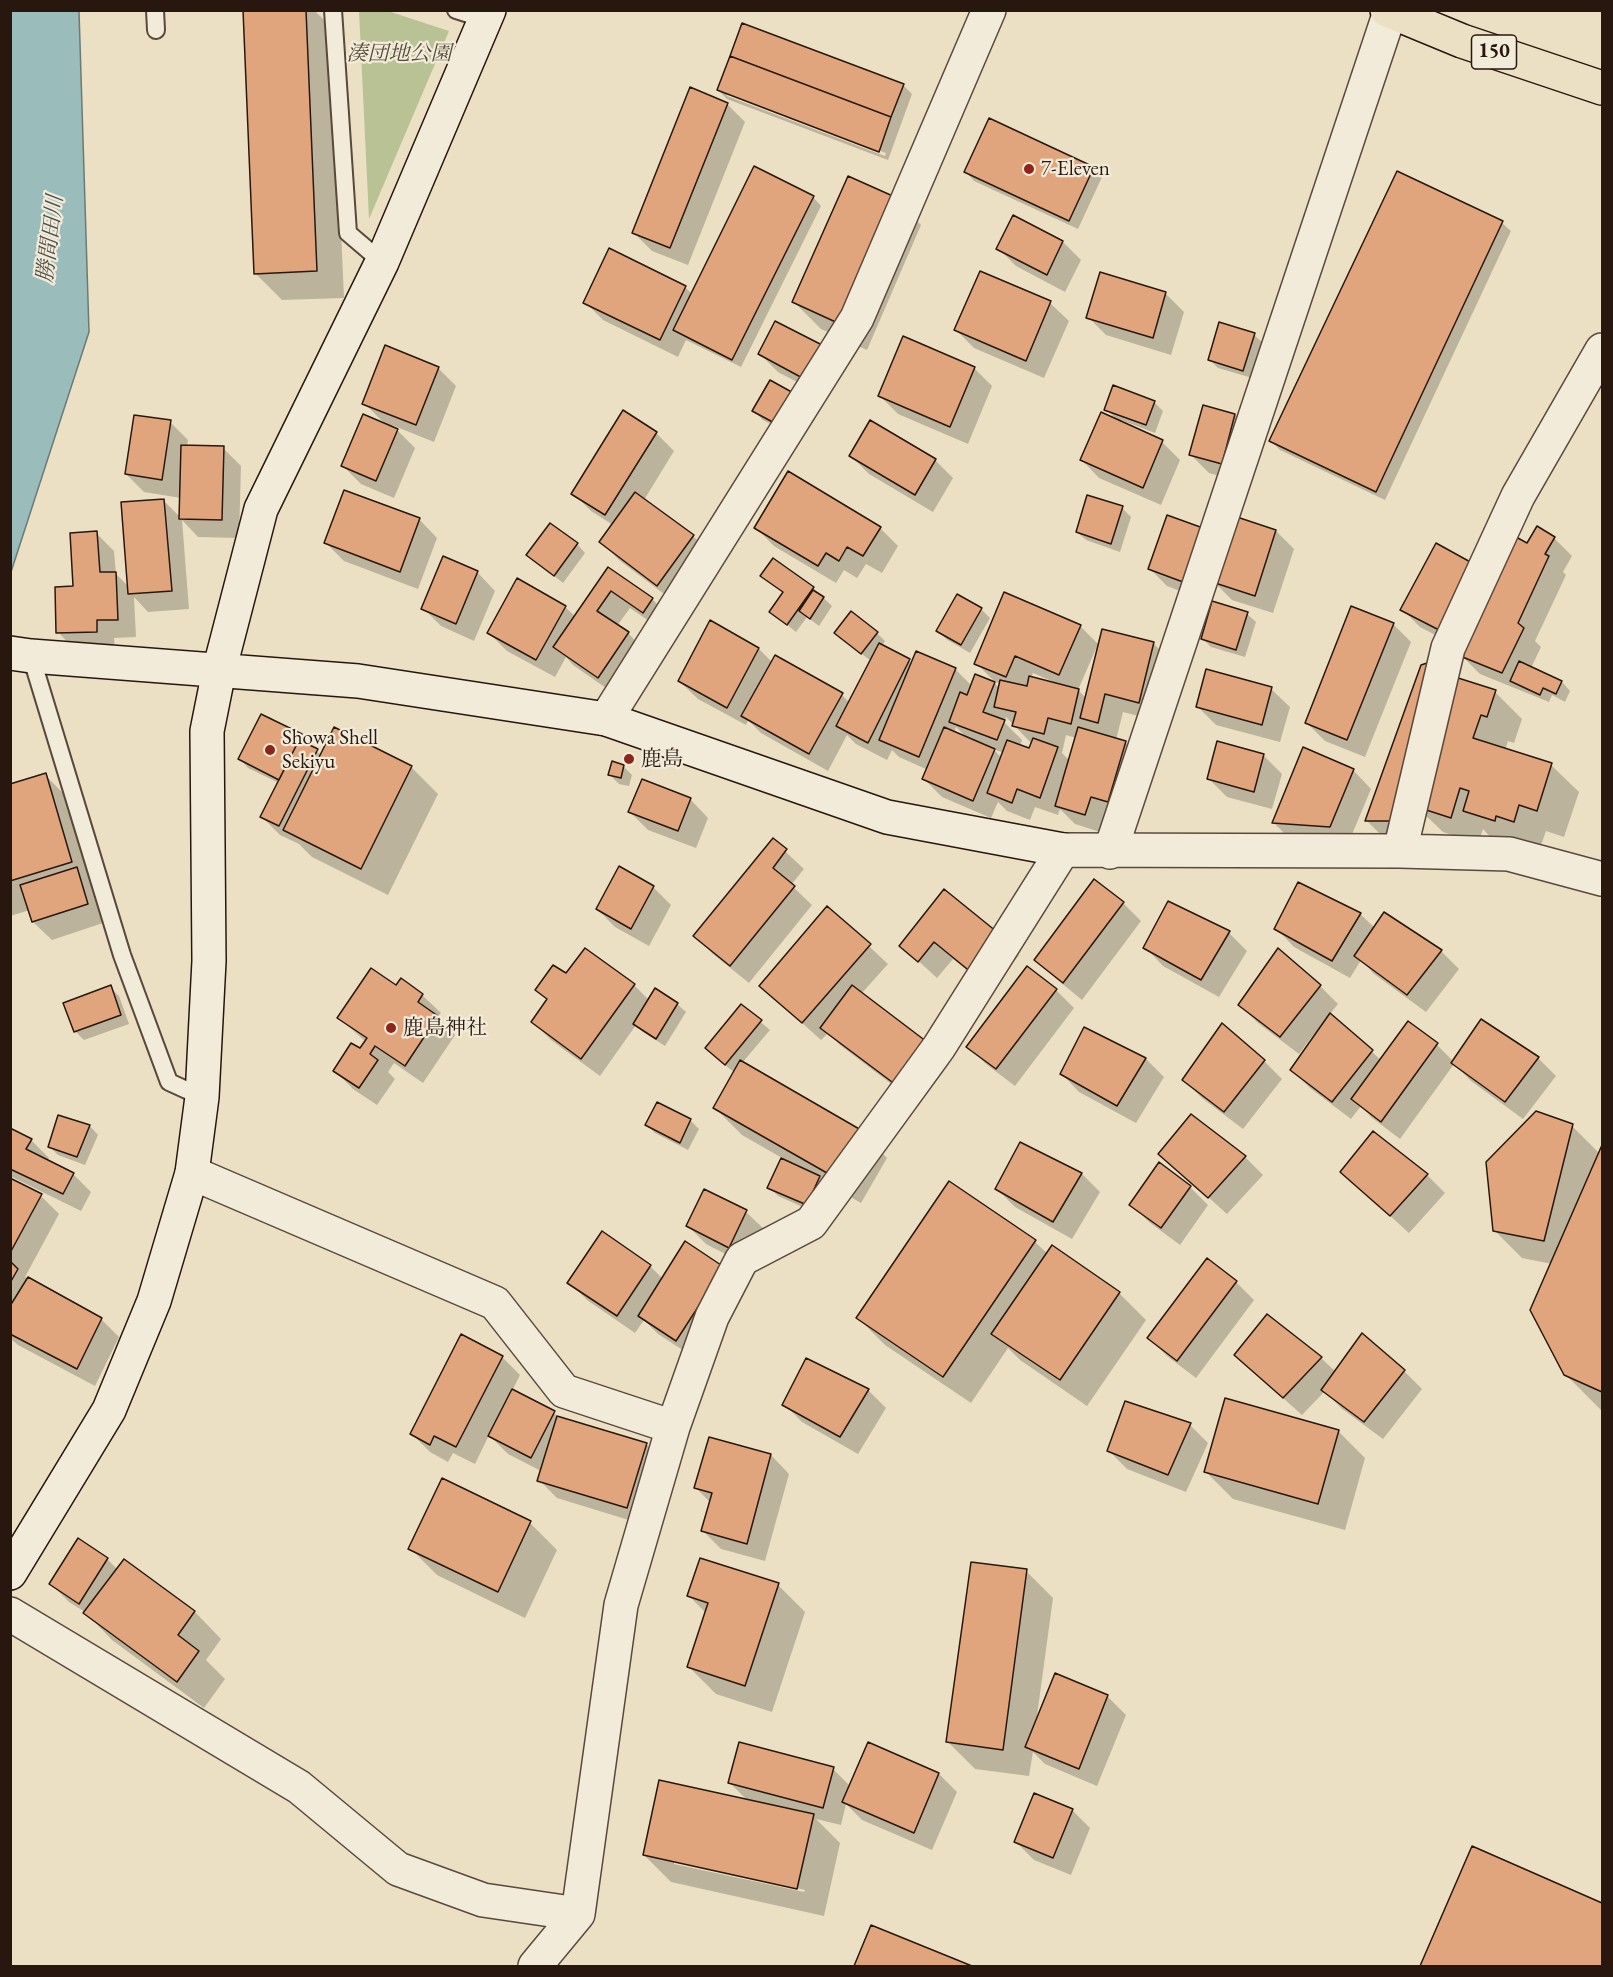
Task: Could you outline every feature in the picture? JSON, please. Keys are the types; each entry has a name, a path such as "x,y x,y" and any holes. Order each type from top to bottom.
{"highway":[{"name":"150","path":"1388,11 1462,41 1602,88"}],"street":[{"path":"606,719 858,318 989,10"},
{"path":"1110,852 1388,11"},
{"path":"10,1573 109,1410 154,1301 192,1173 202,1097 209,961 207,731 219,671 261,509 382,262 477,13"},
{"path":"1400,851 1448,648 1518,496 1602,350"},
{"path":"21,654 358,681 606,719 887,817 1063,850 1110,852 1400,851 1509,854 1602,879"},
{"path":"535,1966 578,1914 621,1605 673,1426 711,1317 742,1259 811,1223 939,1047 1063,850"},
{"path":"192,1173 495,1303 564,1391 673,1426"},
{"path":"10,1614 299,1787 398,1869 483,1900 578,1914"}],"lane":[{"path":"155,10 156,30"},
{"path":"333,10 348,233 382,262"},
{"path":"21,654 122,954 169,1082 202,1097"}],"green space":[{"name":"湊団地公園","path":"359,11 388,11 449,31 369,219"}],"water":[{"name":"勝間田川","path":"11,10 79,11 89,332 11,572"}],"building":[{"path":"243,10 306,10 317,271 254,274"},
{"path":"742,23 904,84 891,117 730,56"},
{"path":"730,56 891,117 879,152 717,90"},
{"path":"690,87 728,103 670,248 632,233"},
{"name":"7-Eleven","path":"989,118 1094,167 1069,221 964,172"},
{"path":"754,166 814,196 732,360 673,330"},
{"path":"1397,171 1503,221 1376,492 1269,441"},
{"path":"848,176 895,197 840,324 792,302"},
{"path":"1013,215 1063,241 1047,275 996,249"},
{"path":"609,248 686,286 660,340 583,303"},
{"path":"980,271 1051,301 1026,361 954,330"},
{"path":"1100,272 1166,292 1153,338 1086,318"},
{"path":"775,321 826,347 808,381 758,354"},
{"path":"1219,322 1255,333 1243,371 1208,360"},
{"path":"903,336 975,367 950,427 878,396"},
{"path":"385,345 439,367 416,425 362,404"},
{"path":"770,380 797,395 780,426 752,411"},
{"path":"1113,385 1155,401 1146,425 1104,410"},
{"path":"1203,405 1235,414 1222,464 1189,455"},
{"path":"623,410 657,432 605,515 571,494"},
{"path":"1101,412 1163,440 1143,488 1080,460"},
{"path":"363,414 398,429 376,481 341,466"},
{"path":"134,415 171,420 162,480 125,474"},
{"path":"870,420 936,459 915,495 849,456"},
{"path":"181,445 224,446 222,520 179,519"},
{"path":"788,471 881,527 863,556 847,547 839,561 826,553 818,566 754,528"},
{"path":"344,490 420,518 400,572 324,543"},
{"path":"635,492 694,535 657,586 599,542"},
{"path":"1087,495 1123,506 1111,544 1076,532"},
{"path":"164,499 172,591 128,594 121,502"},
{"path":"1167,515 1203,528 1183,582 1148,569"},
{"path":"1234,516 1276,530 1255,596 1212,582"},
{"path":"550,523 578,543 554,576 526,555"},
{"path":"1537,526 1555,537 1545,554 1549,556 1518,623 1524,628 1502,673 1460,656 1516,537 1527,543"},
{"path":"97,531 100,572 116,572 118,620 97,620 97,632 56,633 55,587 73,586 70,533"},
{"path":"1436,543 1474,564 1439,630 1400,610"},
{"path":"443,556 478,571 456,624 421,609"},
{"path":"773,558 814,587 787,625 769,612 783,592 760,576"},
{"path":"608,567 653,598 643,613 611,591 597,611 629,632 598,678 553,647"},
{"path":"517,578 566,606 536,660 487,633"},
{"path":"813,590 824,597 810,619 799,611"},
{"path":"1004,592 1081,625 1059,675 1015,656 1006,677 974,664"},
{"path":"957,594 982,608 961,645 936,631"},
{"path":"1212,601 1248,612 1236,650 1201,639"},
{"path":"1351,606 1394,623 1347,740 1305,723"},
{"path":"851,611 878,632 861,654 834,633"},
{"path":"710,620 759,648 727,708 678,681"},
{"path":"1102,629 1154,642 1139,703 1105,694 1098,723 1080,718"},
{"path":"879,643 910,659 868,743 836,726"},
{"path":"916,651 956,668 919,757 879,740"},
{"path":"775,655 843,693 809,754 741,716"},
{"path":"1433,661 1392,821 1365,821 1421,665"},
{"path":"1519,661 1562,681 1556,694 1543,688 1540,695 1510,681"},
{"path":"1206,669 1272,687 1262,725 1196,707"},
{"path":"975,674 995,682 983,712 1005,720 997,740 949,722 960,692 967,695"},
{"path":"1029,676 1079,689 1071,724 1048,718 1044,734 1012,726 1016,712 994,707 1000,680 1027,686"},
{"path":"1455,677 1496,690 1487,717 1481,715 1473,738 1552,763 1537,811 1519,805 1514,822 1496,816 1495,821 1463,811 1469,791 1460,788 1451,818 1414,806"},
{"path":"261,714 302,734 279,780 238,759"},
{"path":"334,727 412,766 361,869 283,830"},
{"path":"944,727 995,749 973,801 922,779"},
{"path":"1078,727 1126,741 1108,802 1091,797 1085,815 1055,806"},
{"path":"1033,738 1058,747 1040,798 1017,789 1012,803 987,793 1007,740 1029,748"},
{"path":"299,740 318,749 279,826 260,817"},
{"path":"1217,741 1264,754 1254,792 1207,779"},
{"path":"1303,747 1354,769 1330,827 1272,823"},
{"path":"612,761 624,765 621,778 608,775"},
{"path":"46,773 72,862 10,881 10,784"},
{"path":"642,779 691,798 678,831 628,812"},
{"path":"773,838 787,849 773,868 795,886 730,966 693,936"},
{"path":"619,866 654,886 631,929 596,909"},
{"path":"77,867 88,904 32,922 20,885"},
{"path":"1094,879 1124,902 1063,983 1034,960"},
{"path":"1298,882 1361,913 1332,961 1274,929"},
{"path":"944,889 1002,936 972,973 934,942 918,962 899,946"},
{"path":"1168,901 1230,931 1201,980 1143,948"},
{"path":"827,906 871,944 802,1023 759,986"},
{"path":"1384,912 1442,950 1407,995 1354,956"},
{"path":"585,948 635,984 581,1059 531,1022 547,999 535,990 553,965 566,973"},
{"path":"1278,948 1321,985 1280,1037 1238,1005"},
{"path":"1027,966 1057,989 996,1069 966,1047"},
{"name":"鹿島神社","path":"371,968 396,985 401,978 423,994 418,1002 438,1016 405,1066 375,1046 370,1054 378,1060 359,1088 333,1071 351,1043 360,1048 367,1038 337,1018"},
{"path":"111,985 121,1015 74,1032 63,1003"},
{"path":"852,985 931,1045 900,1088 820,1028"},
{"path":"655,988 678,1003 656,1039 633,1024"},
{"path":"741,1004 762,1020 725,1065 705,1048"},
{"path":"1330,1013 1373,1050 1332,1102 1290,1070"},
{"path":"1481,1019 1539,1057 1505,1102 1451,1063"},
{"path":"1408,1021 1438,1043 1381,1122 1351,1099"},
{"path":"1222,1023 1265,1060 1224,1112 1182,1080"},
{"path":"1084,1027 1146,1058 1117,1106 1060,1074"},
{"path":"740,1060 861,1130 834,1177 713,1108"},
{"path":"657,1102 691,1119 680,1143 645,1125"},
{"path":"1536,1111 1573,1124 1544,1241 1493,1231 1486,1162"},
{"path":"1191,1114 1246,1156 1208,1198 1158,1154"},
{"path":"58,1115 90,1125 77,1157 48,1147"},
{"path":"10,1128 32,1139 26,1149 74,1173 63,1194 10,1169"},
{"path":"1373,1131 1428,1174 1390,1216 1340,1172"},
{"path":"1020,1142 1082,1173 1053,1222 995,1189"},
{"path":"1602,1145 1602,1392 1564,1375 1530,1310"},
{"path":"781,1158 820,1176 807,1205 767,1188"},
{"path":"1159,1162 1191,1186 1161,1228 1129,1205"},
{"path":"10,1178 42,1194 10,1253"},
{"path":"949,1181 1036,1240 943,1377 856,1318"},
{"path":"704,1189 747,1210 729,1248 686,1226"},
{"path":"602,1231 651,1265 617,1316 567,1283"},
{"path":"685,1241 724,1267 676,1341 638,1316"},
{"path":"1052,1245 1120,1292 1060,1380 991,1334"},
{"path":"1207,1258 1237,1281 1177,1361 1147,1338"},
{"path":"10,1261 18,1269 10,1283"},
{"path":"28,1277 102,1318 77,1369 10,1334 10,1306"},
{"path":"1267,1314 1322,1357 1283,1398 1234,1355"},
{"path":"1362,1333 1405,1370 1364,1422 1321,1390"},
{"path":"461,1334 503,1356 456,1447 434,1436 430,1445 410,1434"},
{"path":"806,1358 869,1389 840,1437 782,1405"},
{"path":"512,1389 555,1411 531,1458 488,1436"},
{"path":"1225,1398 1339,1430 1318,1504 1204,1472"},
{"path":"1125,1401 1191,1423 1168,1475 1107,1451"},
{"path":"557,1416 647,1443 627,1508 537,1481"},
{"path":"709,1437 771,1454 747,1544 701,1531 712,1493 694,1488"},
{"path":"442,1478 531,1521 498,1592 408,1549"},
{"path":"78,1538 108,1558 79,1604 49,1584"},
{"path":"700,1558 779,1583 745,1686 687,1667 708,1603 687,1596"},
{"path":"124,1559 195,1611 178,1635 199,1651 177,1682 83,1613"},
{"path":"971,1562 1027,1569 1003,1750 946,1742"},
{"path":"1055,1673 1108,1695 1079,1769 1025,1747"},
{"path":"739,1742 834,1767 823,1808 728,1783"},
{"path":"868,1742 939,1773 914,1833 842,1802"},
{"path":"659,1780 814,1814 797,1889 643,1855"},
{"path":"1034,1793 1073,1809 1053,1858 1014,1842"},
{"path":"1472,1846 1602,1903 1602,1966 1420,1966"},
{"path":"871,1925 972,1966 854,1966"}],"place":[{"name":"7-Eleven","path":"1029,169"},
{"name":"Showa Shell Sekiyu","path":"270,750"},
{"name":"鹿島","path":"629,759"},
{"name":"鹿島神社","path":"391,1028"}]}
